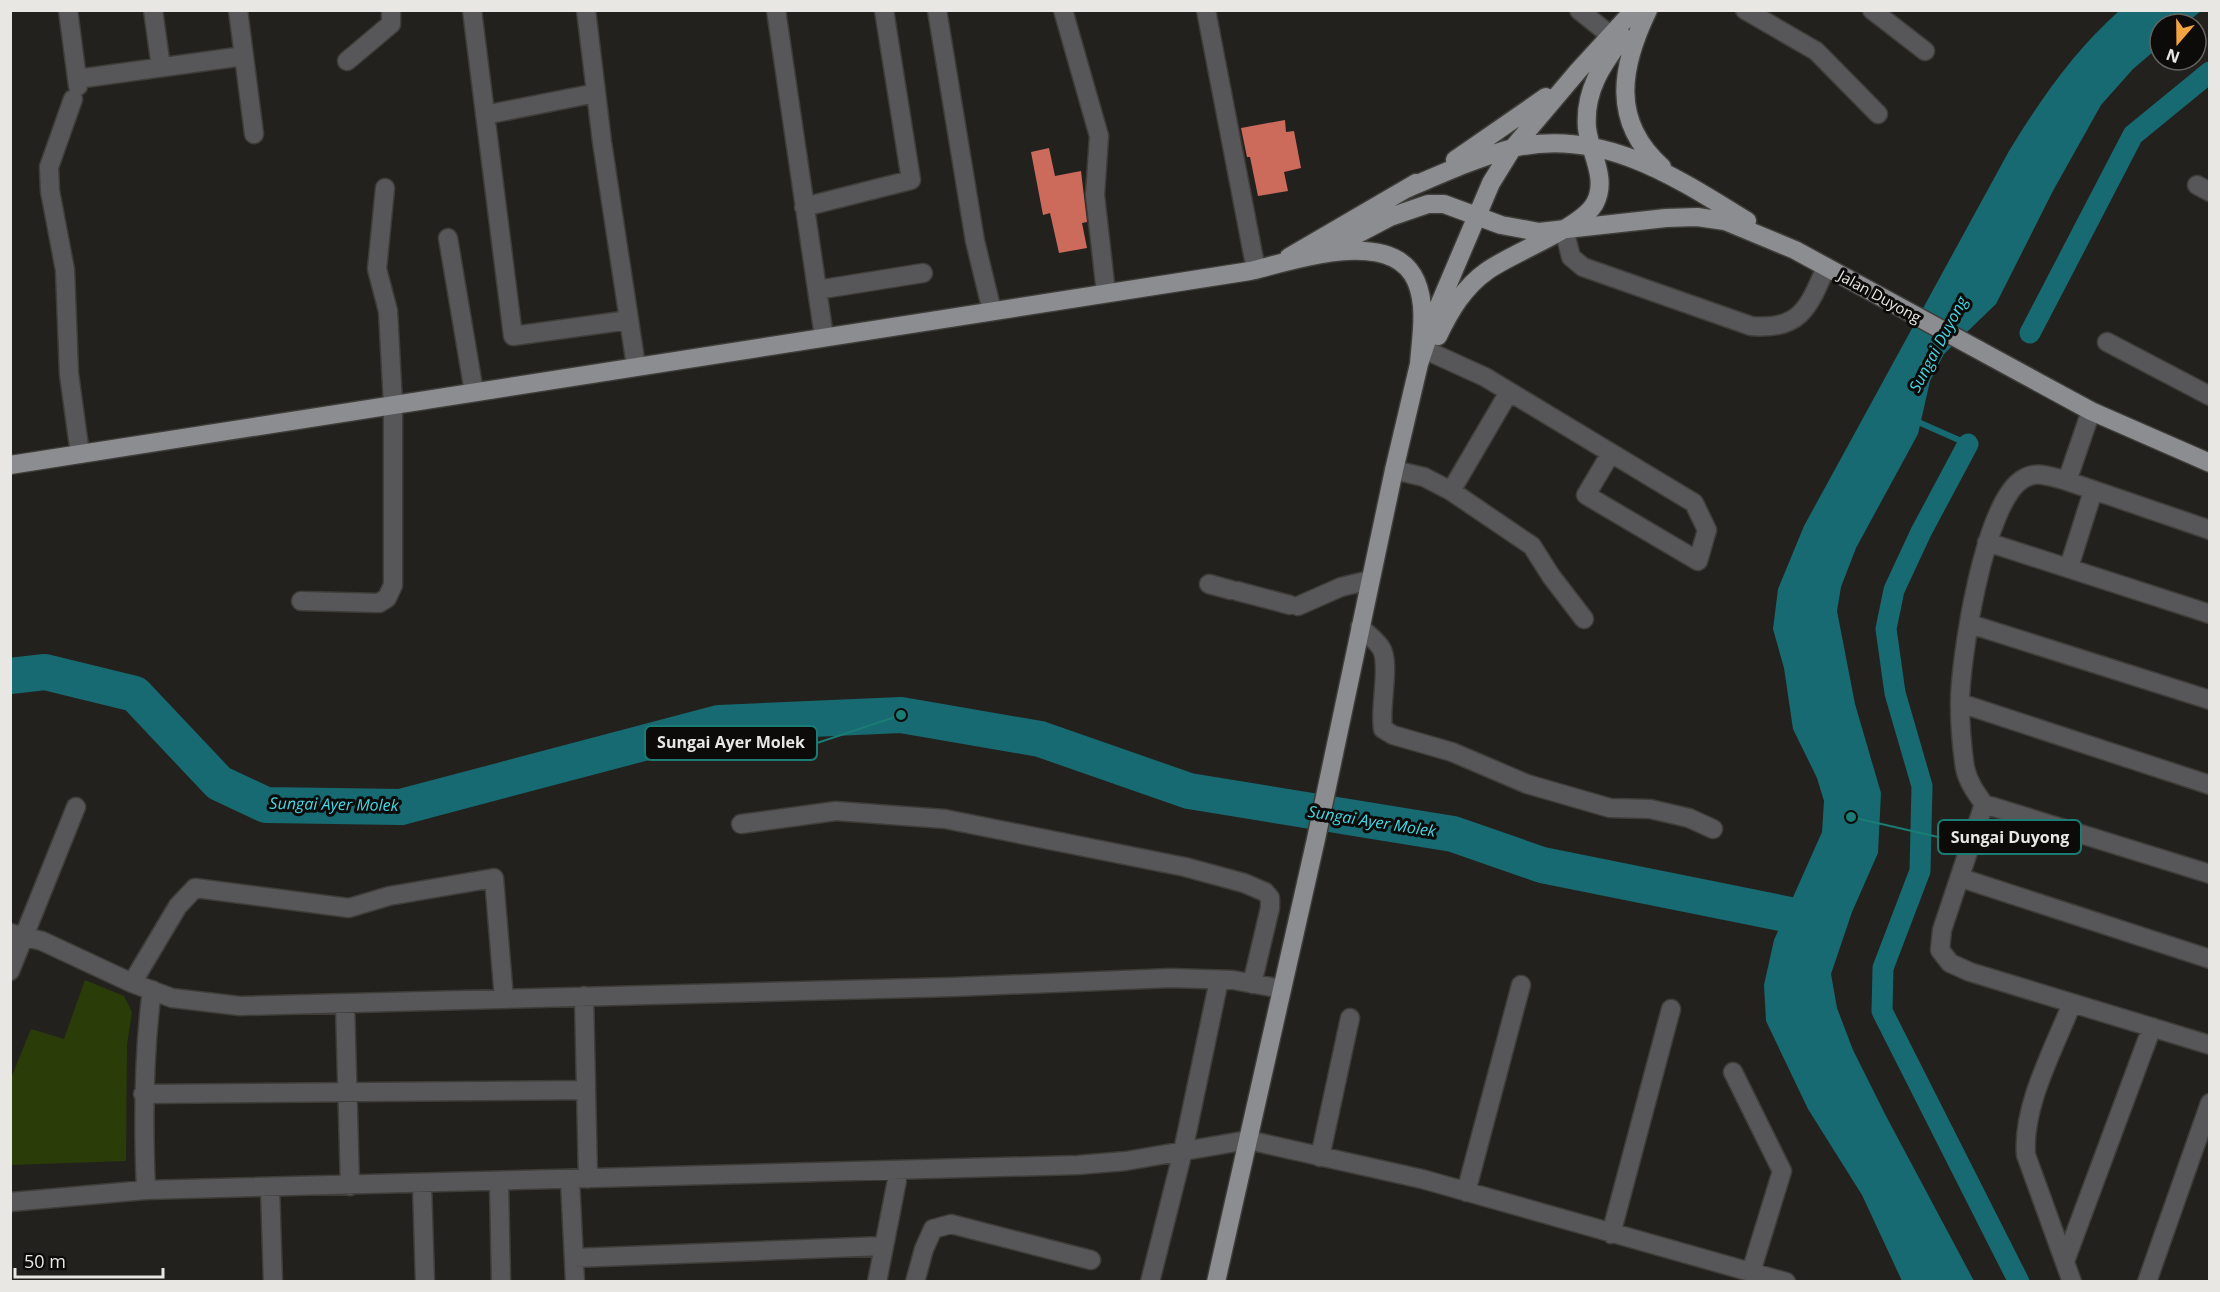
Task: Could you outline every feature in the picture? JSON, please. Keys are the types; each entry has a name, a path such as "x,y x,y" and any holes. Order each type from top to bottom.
{"main road":[{"path":"1216,1281 1316,839 1394,470 1407,413 1425,358 1437,310 1491,183 1512,148 1634,10"},
{"path":"1425,358 1462,295 1486,272 1522,249 1564,229 1586,214 1595,204 1600,187 1600,174 1587,128 1591,89 1600,68 1642,10"},
{"path":"1648,10 1636,35 1626,68 1624,89 1628,115 1636,138 1654,160 1672,176"},
{"path":"1265,268 1454,161 1517,119 1578,72"},
{"path":"1406,189 1461,165 1512,148 1545,143 1591,145 1626,155 1672,176 1795,250"},
{"path":"1310,257 1390,218 1428,204 1444,204 1516,229 1539,231 1564,229"},
{"name":"Jalan Duyong","path":"1564,229 1697,217 1725,220 1795,250 2091,411 2210,463"},
{"path":"10,465 1265,268 1310,257 1375,251 1394,256 1408,268 1417,282 1421,302 1425,358"}],"street":[{"path":"68,10 76,88 52,157 49,175 65,270 69,374 80,454"},
{"path":"153,10 161,68"},
{"path":"238,10 254,134"},
{"path":"347,61 391,24 391,10"},
{"path":"472,10 513,336 629,320"},
{"path":"585,10 636,366"},
{"path":"776,10 824,337"},
{"path":"804,207 911,180 884,10"},
{"path":"937,10 975,241 992,311"},
{"path":"1063,10 1099,136 1095,195 1106,293"},
{"path":"1206,10 1265,268"},
{"path":"1579,10 1610,35"},
{"path":"1745,10 1816,51 1878,114"},
{"path":"1872,10 1924,51"},
{"path":"76,88 161,68 244,56"},
{"path":"485,115 596,93"},
{"path":"301,601 379,603 387,598 393,585 393,404 388,311 377,269 385,188"},
{"path":"1564,229 1571,257 1582,267 1751,326 1772,328 1788,324 1801,315 1827,267"},
{"path":"448,238 474,392"},
{"path":"817,290 923,273"},
{"path":"2107,342 2210,396"},
{"path":"1425,358 1485,377 1694,503 1707,530 1698,561 1586,495 1611,453"},
{"path":"1451,491 1509,392"},
{"path":"2067,481 2091,411"},
{"path":"1394,470 1424,477 1451,491 1532,546 1551,576 1584,619"},
{"path":"2210,530 2067,481 2041,474 2022,479 2005,496 1988,542 1970,624 1960,703 1965,770 1984,804 2210,874"},
{"path":"2069,567 2093,491"},
{"path":"1988,542 2210,614"},
{"path":"1209,584 1294,605 1341,587 1370,580"},
{"path":"1970,624 2210,700"},
{"path":"1360,627 1383,649 1385,666 1380,714 1383,729 1393,735 1452,752 1527,784 1610,808 1650,809 1689,818 1713,829"},
{"path":"1960,703 2210,785"},
{"path":"1984,804 1941,940 1940,950 1950,963 2210,1045"},
{"path":"10,971 17,935 76,807"},
{"path":"741,824 836,811 945,819 1185,867 1261,890 1270,898 1270,908 1252,984"},
{"path":"132,983 178,906 195,888 350,908 389,896 494,878 504,999"},
{"path":"1961,878 2210,959"},
{"path":"17,935 76,956 132,983 172,998 206,1004 345,1004 954,987 1171,978 1219,980 1282,989"},
{"path":"1150,1281 1183,1151 1219,980"},
{"path":"1466,1192 1521,985"},
{"path":"146,1190 143,1094 145,1049 152,990"},
{"path":"575,1281 574,1258 586,1090 584,996"},
{"path":"2072,1003 2029,1114 2025,1137 2026,1155 2073,1281"},
{"path":"345,1004 350,1186"},
{"path":"1611,1234 1671,1009"},
{"path":"1320,1156 1350,1018"},
{"path":"2065,1261 2152,1027"},
{"path":"1733,1072 1782,1171 1751,1272"},
{"path":"143,1094 348,1094 586,1090"},
{"path":"2147,1281 2203,1145 2210,1103"},
{"path":"10,1202 146,1190 1078,1165 1248,1140 1466,1192 1786,1281"},
{"path":"877,1281 899,1170"},
{"path":"499,1182 501,1281"},
{"path":"422,1184 425,1281"},
{"path":"270,1187 273,1281"},
{"path":"915,1281 924,1249 933,1229 951,1224 1091,1260"},
{"path":"574,1258 884,1246"}],"green space":[{"path":"85,980 124,996 132,1012 127,1045 126,1161 11,1165 11,1078 31,1029 64,1039"}],"water":[{"name":"Sungai Duyong","path":"2119,11 2201,11 2148,12 2148,56 2133,69 2101,105 2054,189 1996,304 1944,354 1930,381 1918,434 1856,548 1841,587 1837,611 1855,704 1881,793 1878,853 1852,912 1831,974 1837,1008 1853,1050 1886,1116 1974,1281 1902,1281 1862,1195 1808,1109 1766,1021 1764,985 1774,940 1822,832 1824,801 1817,778 1793,729 1784,668 1773,629 1778,589 1804,526 2009,151 2059,76"}],"building":[{"path":"1285,120 1286,132 1294,131 1301,168 1284,172 1288,191 1258,196 1241,128"},
{"path":"1049,148 1055,176 1081,171 1087,222 1082,223 1087,248 1059,253 1050,213 1043,215 1031,152"}],"waterway":[{"path":"2030,333 2133,135 2210,72"},
{"path":"1916,421 1968,444"},
{"path":"1968,444 1921,532 1894,590 1886,629 1895,693 1922,786 1920,871 1883,968 1882,1011 2019,1282"},
{"name":"Sungai Ayer Molek","path":"10,676 45,672 135,694 219,783 266,805 401,807 719,723 901,715 1040,739 1189,791 1453,834 1542,865 1820,921"}],"place":[{"name":"Sungai Ayer Molek","path":"901,715"},
{"name":"Sungai Duyong","path":"1851,817"}]}
